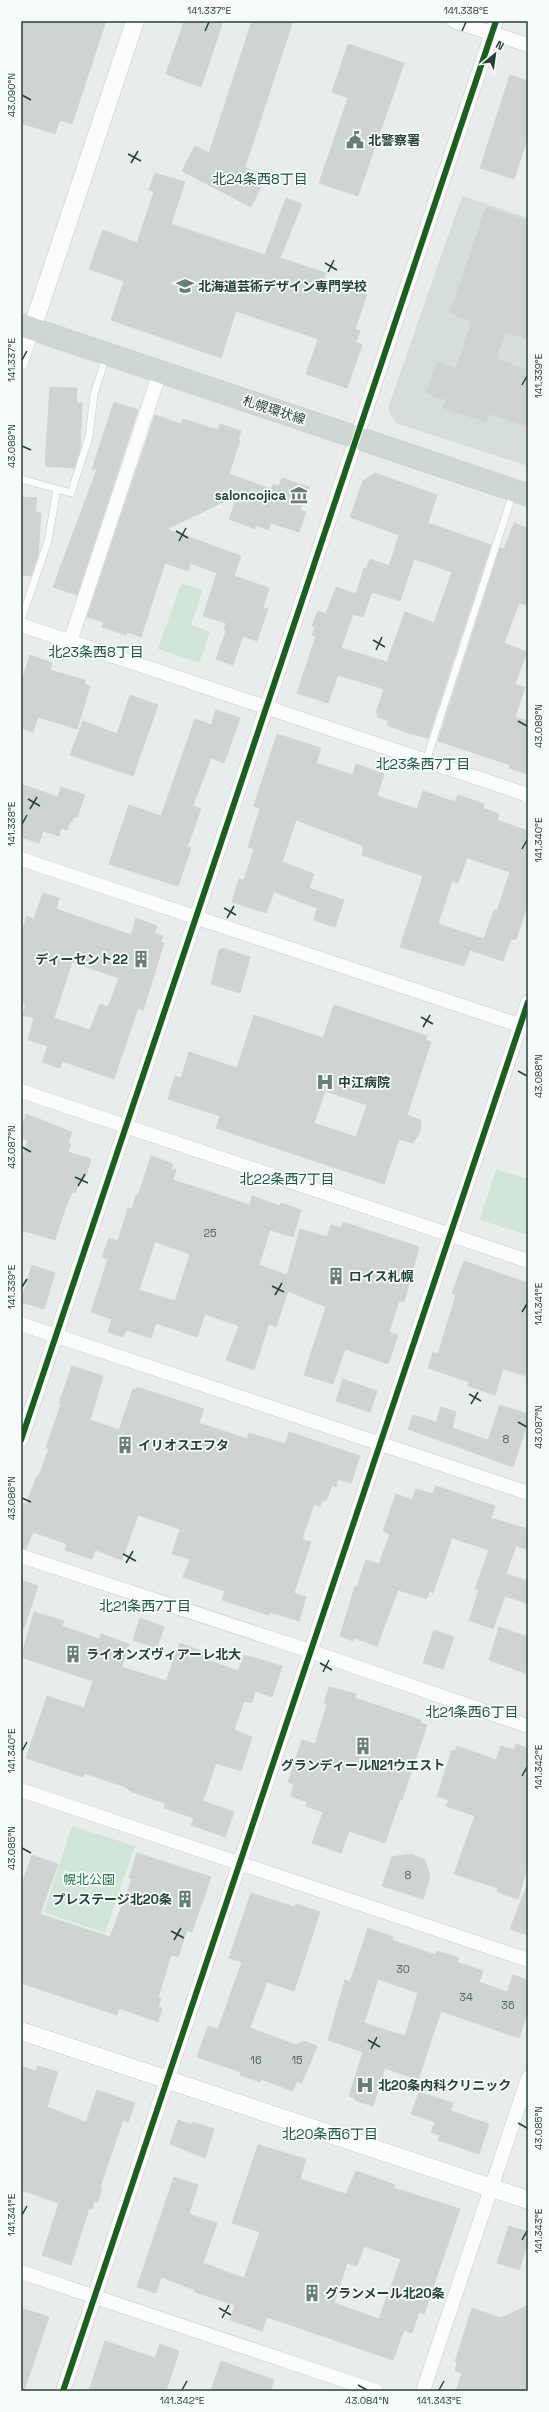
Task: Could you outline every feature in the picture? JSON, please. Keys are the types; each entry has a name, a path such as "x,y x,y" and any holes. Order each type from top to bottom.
{"main road":[{"name":"札幌環状線","path":"27,327 521,492"}],"street":[{"path":"21,363 27,327 135,21"},
{"path":"454,21 494,27 528,45"},
{"path":"21,1440 494,27"},
{"path":"70,642 160,372"},
{"path":"21,625 528,795"},
{"path":"21,859 524,1026"},
{"path":"63,2391 450,1235 524,1026 528,1002"},
{"path":"21,1091 528,1261"},
{"path":"21,1324 528,1493"},
{"path":"21,1556 310,1651 528,1726"},
{"path":"21,1790 528,1960"},
{"path":"21,2031 528,2200"},
{"path":"423,2391 528,2078"},
{"path":"21,2272 376,2391"}],"lane":[{"path":"21,479 71,493 89,437 94,394 107,354"},
{"path":"21,620 48,541 57,489"},
{"path":"426,761 521,492"}],"shaded area":[{"path":"462,196 528,218 528,466 395,423 388,408"}],"green space":[{"path":"181,583 203,590 191,625 210,632 199,663 158,649"},
{"path":"496,1169 528,1179 528,1235 480,1220"},
{"name":"幌北公園","path":"72,1826 135,1846 105,1933 44,1912"}],"building":[{"path":"21,21 106,21 72,124 60,120 55,134 21,123"},
{"path":"184,21 223,21 201,87 166,74"},
{"path":"252,21 293,21 245,167 254,172 251,177 263,183 251,207 182,171 195,146 209,153"},
{"name":"北警察署","path":"348,44 404,63 358,196 319,183 348,98 332,92"},
{"path":"510,75 528,81 528,137 514,179 480,168"},
{"path":"155,173 185,182 171,224 265,255 286,198 302,204 280,258 326,273 324,279 367,294 355,329 360,331 356,342 362,345 347,388 306,374 318,339 236,311 221,358 111,320 124,281 89,269 103,230 137,243 154,192 149,190"},
{"path":"486,207 528,221 528,340 505,332 496,359 528,370 528,427 489,414 486,422 443,408 446,400 426,393 437,362 456,369 472,321 450,313"},
{"path":"50,387 77,388 76,403 82,403 80,450 74,468 45,466"},
{"path":"114,402 138,410 77,595 53,587 97,469 92,469"},
{"path":"155,415 181,424 183,419 218,430 220,424 241,431 238,439 240,440 229,474 271,489 273,484 279,486 282,478 309,487 300,510 306,512 299,532 271,523 268,530 256,525 255,529 229,519 238,495 167,529 241,556 234,576 269,588 263,608 268,609 257,641 243,636 233,665 216,659 226,631 224,630 226,623 203,616 217,573 190,563 188,571 165,563 141,637 127,632 126,635 102,627 103,622 87,617"},
{"path":"375,473 437,495 428,523 491,545 428,738 408,733 387,725 389,721 377,717 378,714 376,713 384,689 338,675 328,703 297,693 316,636 312,635 315,627 312,626 318,611 326,614 336,587 356,594 364,568 366,569 370,559 389,566 399,535 350,517 363,481","holes":["414,559 452,572 434,623 405,612 387,662 341,648 353,614 363,617 372,592 400,601"]},
{"path":"21,497 37,498 35,512 41,513 38,556 31,576 21,575"},
{"path":"514,523 528,528 528,606 519,603 504,643 527,652 515,684 525,687 515,717 528,721 528,774 509,768 510,765 438,741 500,548 504,549"},
{"path":"30,655 52,663 50,670 85,680 84,684 90,686 77,729 38,717 33,732 21,728 21,683"},
{"path":"130,695 158,705 133,776 70,755 83,721 117,734"},
{"path":"216,710 240,718 224,763 211,758 193,806 201,809 187,847 191,848 178,886 109,864 129,805 161,816 195,719 211,725"},
{"path":"277,734 321,748 316,763 353,775 356,764 384,774 377,796 417,809 423,791 455,802 458,795 484,804 483,808 499,814 497,820 528,831 528,904 516,939 511,939 503,961 470,950 464,966 400,947 423,876 362,855 364,846 296,820 282,862 314,874 309,888 344,900 335,927 314,920 317,908 274,892 266,913 232,902 239,879 244,880 254,849 248,847 260,808 254,806","holes":["467,858 510,872 497,911 494,910 484,939 438,924 452,881 458,883"]},
{"path":"21,784 58,797 61,787 85,795 77,817 74,816 72,822 70,821 67,830 61,828 59,836 43,831 39,843 21,837"},
{"path":"43,893 59,898 56,909 131,935 136,918 157,926 154,933 163,936 161,942 164,943 143,1010 138,1008 114,1079 62,1061 60,1068 42,1062 48,1046 28,1040 34,1018 23,1015 26,1004 21,1002 21,934 27,916 34,919","holes":["72,962 119,978 108,1007 100,1004 90,1030 54,1018"]},
{"path":"222,948 250,957 240,993 211,984 219,950"},
{"path":"334,1005 427,1036 426,1040 431,1042 407,1115 421,1120 420,1132 413,1143 399,1139 384,1184 216,1128 220,1116 168,1099 175,1076 181,1078 189,1052 237,1068 254,1015 323,1038","holes":["325,1091 367,1105 356,1137 314,1123"]},
{"path":"26,1114 72,1132 68,1143 71,1144 68,1152 91,1159 85,1179 81,1178 75,1193 72,1192 55,1240 21,1230 21,1162 28,1140 21,1138 21,1130"},
{"path":"151,1156 173,1164 171,1169 176,1170 173,1180 250,1205 252,1196 280,1206 281,1203 301,1210 293,1237 270,1230 259,1265 287,1275 300,1229 327,1237 331,1225 341,1228 343,1222 419,1247 404,1302 399,1301 389,1332 398,1335 388,1364 345,1349 333,1384 304,1375 326,1307 288,1291 276,1327 269,1324 254,1370 226,1360 239,1326 205,1314 197,1337 156,1323 151,1338 126,1330 123,1337 108,1332 112,1319 91,1312 108,1259 102,1257 109,1238 118,1241 128,1208 132,1209 136,1195 138,1196","holes":["155,1242 190,1254 175,1301 139,1290"]},
{"path":"464,1261 528,1283 528,1377 503,1369 495,1395 468,1386 469,1382 428,1368 433,1352 438,1354 456,1295 452,1293"},
{"path":"32,1265 55,1273 44,1309 21,1302"},
{"path":"72,1366 103,1376 90,1420 119,1430 133,1389 136,1390 137,1387 204,1409 199,1423 247,1439 249,1433 285,1444 289,1432 360,1456 351,1483 338,1479 336,1487 332,1485 326,1501 322,1500 320,1506 314,1504 302,1539 311,1542 294,1593 306,1597 299,1621 270,1612 269,1615 222,1600 225,1591 183,1577 190,1559 172,1554 180,1529 138,1515 122,1560 95,1550 92,1559 65,1550 67,1544 33,1532 26,1549 21,1548 21,1511 24,1503 26,1504 37,1476 39,1476 49,1449 46,1448 61,1404 59,1403"},
{"path":"343,1379 377,1391 370,1412 336,1401"},
{"path":"500,1405 528,1414 528,1421 513,1467 408,1429 413,1415 436,1422 441,1407 456,1412 452,1428 488,1440"},
{"path":"436,1486 495,1506 491,1518 528,1529 528,1550 516,1546 506,1574 528,1581 528,1604 505,1596 493,1629 469,1620 479,1590 475,1589 489,1550 452,1538 433,1593 429,1591 427,1599 398,1590 377,1646 354,1638 353,1641 340,1636 355,1586 357,1587 366,1560 379,1564 390,1534 383,1531 396,1494 412,1500 416,1489 433,1494"},
{"path":"21,1580 38,1586 24,1628 21,1627"},
{"path":"34,1612 64,1621 62,1626 99,1639 101,1634 129,1644 122,1667 166,1681 180,1643 204,1652 202,1658 238,1671 244,1655 282,1666 272,1697 255,1691 252,1703 244,1701 234,1730 252,1737 241,1771 216,1763 203,1801 234,1812 225,1837 191,1825 194,1818 164,1808 165,1803 132,1792 125,1787 84,1773 83,1777 26,1758 47,1696 84,1708 93,1681 21,1657"},
{"path":"140,1618 164,1627 157,1648 133,1640"},
{"path":"499,1627 528,1637 528,1674 489,1660"},
{"path":"434,1630 454,1637 443,1669 423,1663"},
{"path":"329,1687 356,1694 355,1698 421,1720 420,1723 427,1725 402,1800 400,1799 385,1843 349,1831 341,1853 312,1843 323,1812 306,1806 307,1802 291,1796 294,1784 288,1782 302,1740 315,1744 327,1705 324,1703"},
{"path":"516,1744 528,1748 528,1865 518,1899 497,1892 498,1888 454,1874 475,1816 446,1806 449,1800 437,1796 452,1750 455,1751 457,1746 496,1760 501,1746 514,1750"},
{"path":"137,1853 211,1877 192,1932 187,1930 178,1957 171,1955 158,1998 161,1999 158,2007 162,2008 158,2022 119,2008 117,2015 21,1983 21,1887 32,1855 58,1864 40,1914 110,1937 132,1879 129,1878"},
{"path":"411,1854 425,1860 430,1877 423,1899 382,1886 392,1857"},
{"path":"528,1885 528,1935 510,1929"},
{"path":"251,1893 295,1907 296,1904 320,1912 294,1991 267,1982 250,2028 296,2045 304,2041 317,2046 301,2083 297,2081 292,2091 261,2079 260,2082 240,2075 241,2072 197,2057 208,2026 218,2029 242,1962 229,1958"},
{"path":"368,1928 393,1937 392,1940 436,1955 437,1951 459,1958 457,1962 483,1971 479,1982 507,1992 513,1975 528,1980 528,2011 519,2038 441,2011 418,2080 385,2068 373,2106 354,2100 354,2098 349,2096 363,2052 328,2040 345,1980 350,1982","holes":["378,1979 418,1993 405,2036 364,2023"]},
{"path":"21,2066 36,2071 38,2066 58,2072 47,2107 86,2122 97,2090 135,2103 128,2122 123,2120 100,2187 102,2188 98,2202 94,2201 92,2209 89,2209 71,2265 42,2255 59,2203 21,2190"},
{"path":"419,2092 453,2103 451,2111 489,2124 479,2154 438,2140 440,2135 431,2132 435,2122 411,2114"},
{"path":"178,2120 192,2125 192,2122 214,2129 205,2158 170,2144"},
{"path":"258,2145 306,2159 300,2179 346,2194 356,2171 395,2185 394,2188 460,2209 424,2314 419,2312 412,2333 404,2330 393,2360 267,2317 262,2331 230,2320 235,2305 195,2292 195,2290 161,2277 156,2293 137,2287 174,2177 198,2185 189,2214 217,2223 203,2263 244,2278 260,2232 232,2223","holes":["364,2246 401,2259 379,2319 334,2303 347,2263 357,2266"]},
{"path":"509,2226 528,2232 528,2243 519,2270 497,2263"},
{"path":"528,2305 528,2391 456,2391 462,2373 455,2371 457,2363 455,2362 472,2308 501,2318"},
{"path":"21,2308 49,2317 24,2391 21,2391"},
{"path":"105,2341 155,2358 160,2344 179,2351 166,2391 89,2391"},
{"path":"221,2361 274,2380 270,2391 211,2391"}],"cycle path":[{"path":"21,1440 496,21"},
{"path":"63,2391 528,1002"}],"place":[{"name":"北警察署","path":"355,140"},
{"name":"北海道芸術デザイン専門学校","path":"185,286"},
{"name":"saloncojica","path":"299,495"},
{"name":"ディーセント22","path":"141,959"},
{"name":"中江病院","path":"325,1082"},
{"name":"ロイス札幌","path":"336,1276"},
{"name":"イリオスエフタ","path":"125,1445"},
{"name":"ライオンズヴィアーレ北大","path":"73,1654"},
{"name":"グランディールN21ウエスト","path":"363,1746"},
{"name":"プレステージ北20条","path":"185,1899"},
{"name":"北20条内科クリニック","path":"365,2085"},
{"name":"グランメール北20条","path":"312,2293"}],"district":[{"name":"北24条西8丁目","path":"260,179"},
{"name":"北23条西8丁目","path":"96,652"},
{"name":"北23条西7丁目","path":"423,764"},
{"name":"北22条西7丁目","path":"287,1179"},
{"name":"北21条西7丁目","path":"145,1606"},
{"name":"北21条西6丁目","path":"472,1712"},
{"name":"北20条西6丁目","path":"330,2134"}]}
